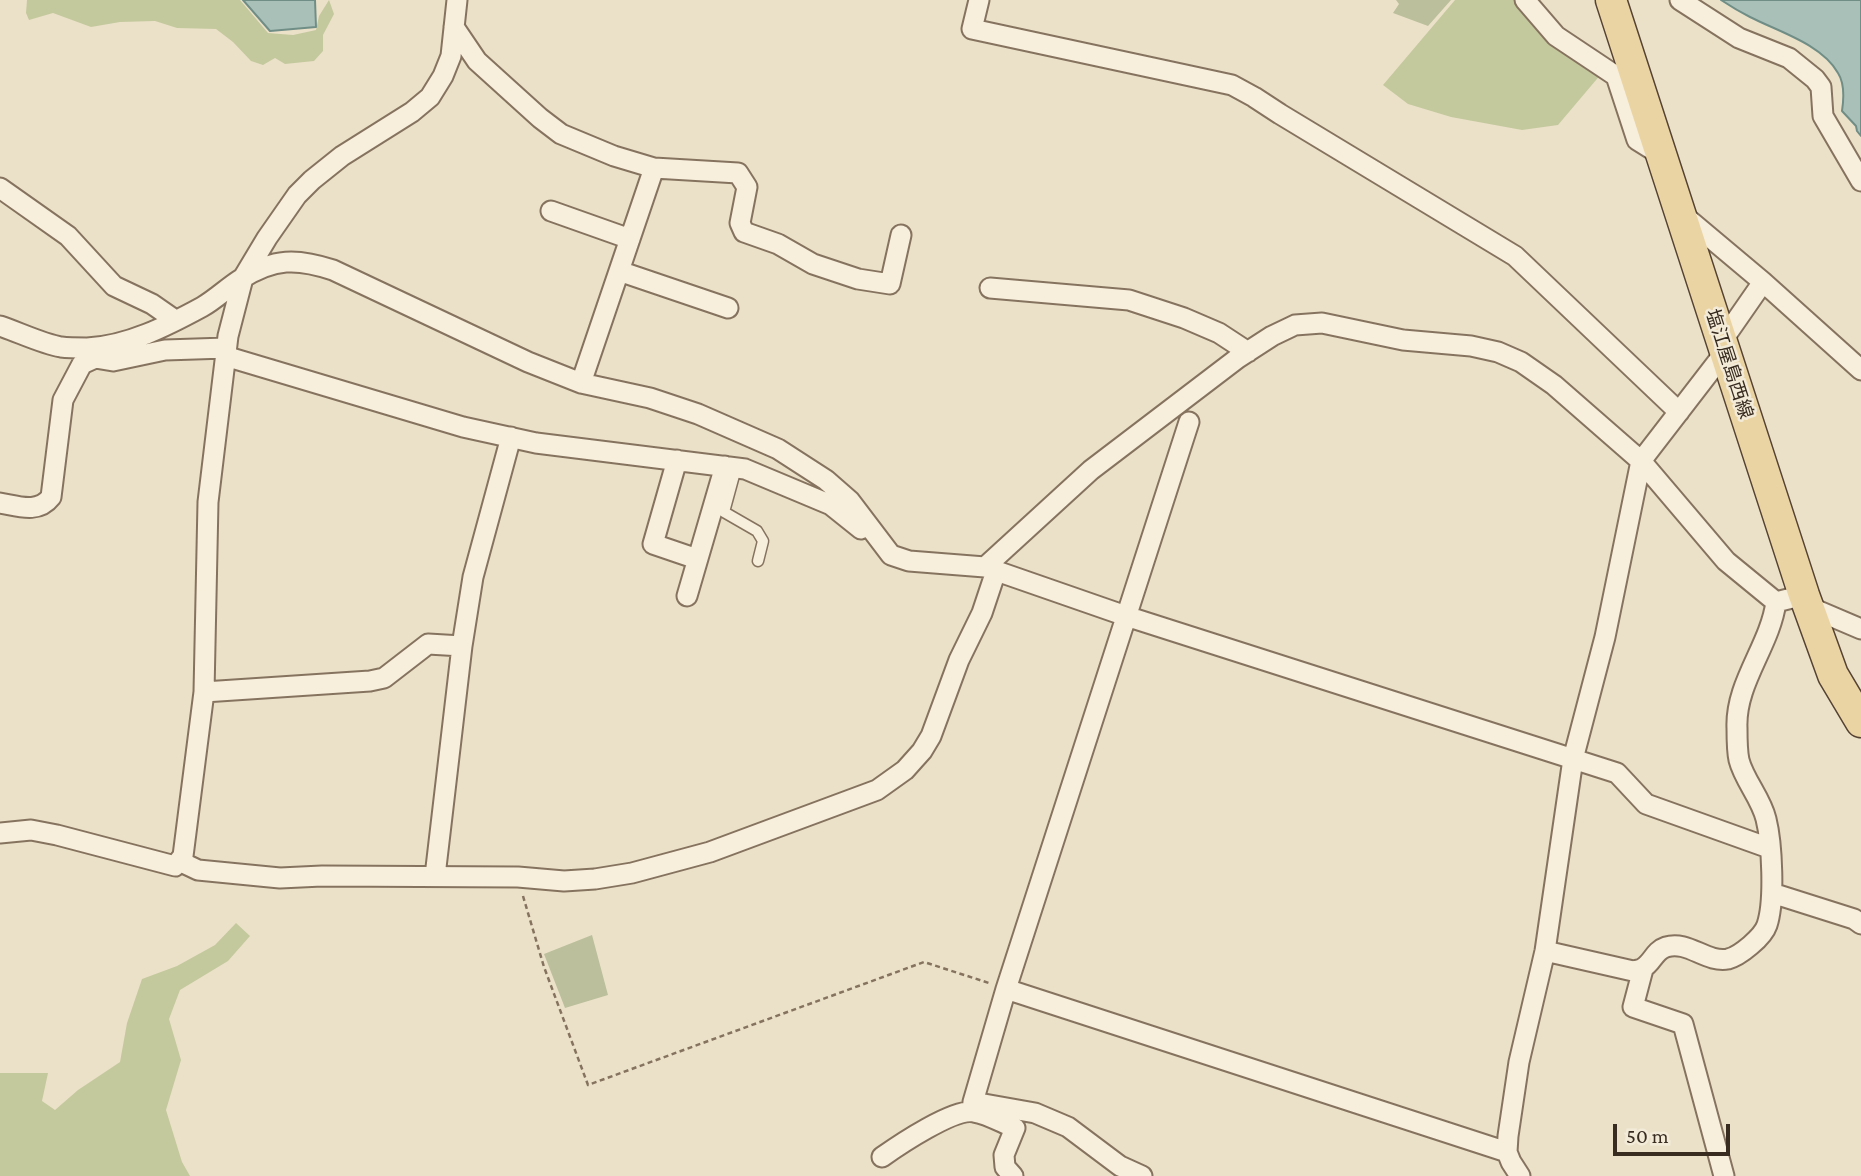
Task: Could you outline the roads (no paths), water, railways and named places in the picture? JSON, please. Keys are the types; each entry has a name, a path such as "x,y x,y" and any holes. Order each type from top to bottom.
{"main road":[{"name":"塩江屋島西線","path":"1611,0 1723,347 1796,601 1833,675 1861,722"}],"street":[{"path":"0,833 31,830 175,866 183,856 204,692 208,502 232,313 243,278 297,195 312,180 342,156 412,112 430,97 451,56 457,0"},
{"path":"979,0 972,29 1232,85 1254,97 1515,257 1679,412"},
{"path":"1525,0 1556,36 1616,76 1637,141 1661,155"},
{"path":"1680,0 1739,38 1789,58 1815,79 1821,87 1823,116 1861,181"},
{"path":"454,27 477,61 561,134 614,156 654,168 738,173 747,187 740,223 744,232 778,244 813,264 858,279 890,284 901,235"},
{"path":"581,383 654,168"},
{"path":"0,188 68,236 114,286 152,304 175,320"},
{"path":"551,211 630,239"},
{"path":"1681,213 1861,370"},
{"path":"0,503 35,508 46,504 51,497 63,400 82,364 94,352 123,343 204,306 243,278 268,265 294,261 332,270 528,362 581,383 650,398 698,414 778,449 826,480 850,501 891,555"},
{"path":"619,271 728,308"},
{"path":"1520,1176 1507,1152 1519,1062 1545,951 1573,759 1605,637 1641,461 1679,412 1763,282"},
{"path":"990,288 1129,300 1219,333 1248,352"},
{"path":"179,861 198,870 280,878 435,876 518,877 564,881 595,879 632,873 710,852 877,790 905,770 931,736 958,660 982,614 991,569 1091,470 1248,352 1295,325 1322,323 1402,340 1471,346 1498,352 1521,362 1554,385 1641,461 1726,561 1796,601 1861,629"},
{"path":"0,326 61,347 94,352 113,361 165,350 226,352 463,427 536,443 745,469 831,505 891,555 909,561 991,569 1126,616 1617,773 1646,804 1769,848"},
{"path":"973,1107 1006,989 1189,422"},
{"path":"435,876 473,577 511,437"},
{"path":"677,460 653,544 698,559"},
{"path":"687,596 731,467"},
{"path":"1724,1176 1683,1024 1633,1007 1643,969 1657,950 1682,946 1713,959 1729,959 1757,940 1767,927 1773,893 1766,819 1739,761 1736,725 1741,693 1774,615 1796,601"},
{"path":"204,692 370,681 384,678 428,644 463,646"},
{"path":"1773,893 1861,923"},
{"path":"1545,951 1633,971 1643,969"},
{"path":"1006,989 1507,1152"},
{"path":"973,1107 1015,1128 1004,1155 1005,1167 1013,1176"},
{"path":"882,1157 908,1139 973,1107 1035,1113 1068,1128 1121,1166 1142,1176"}],"lane":[{"path":"731,467 724,512 757,531 763,541 758,561"}],"water":[{"path":"243,0 315,0 316,27 270,31"},
{"path":"1721,0 1861,0 1861,136 1842,111 1842,82 1831,63 1810,46"}]}
